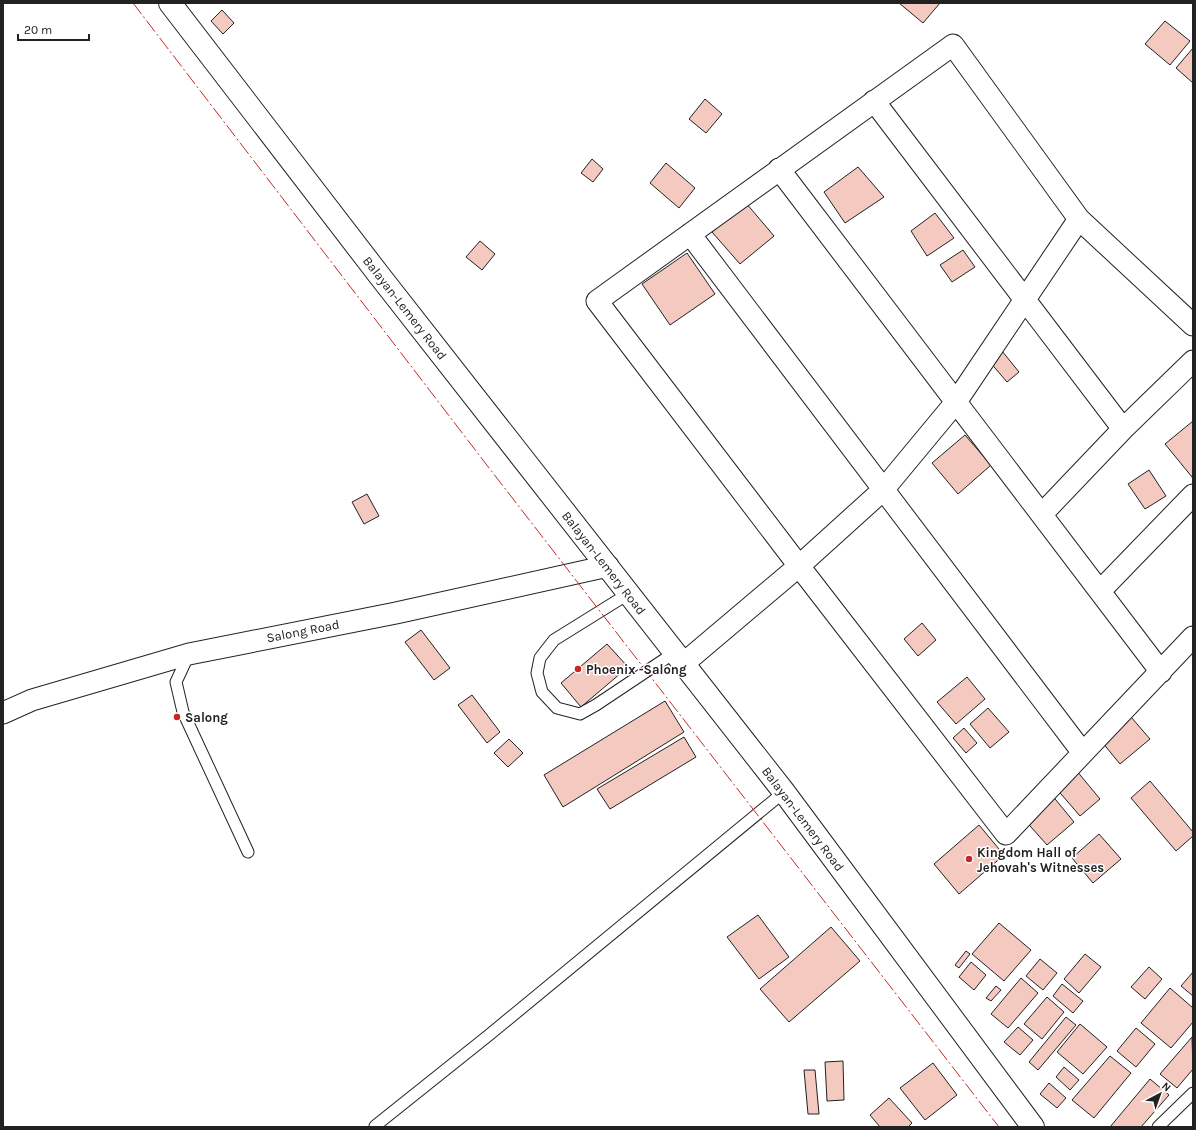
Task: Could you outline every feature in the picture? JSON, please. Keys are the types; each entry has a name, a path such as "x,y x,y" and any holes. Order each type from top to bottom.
{"main road":[{"name":"Balayan-Lemery Road","path":"170,3 379,275 608,566 678,659 784,792 1033,1127"}],"street":[{"path":"1193,325 1079,218 953,45 597,301 798,566 1006,834 1193,637"},
{"path":"874,101 1123,429"},
{"path":"779,169 1161,672"},
{"path":"678,659 798,566 883,490 956,402 1079,218"},
{"path":"690,234 1083,753"},
{"path":"1042,514 1123,429 1193,361"},
{"path":"1100,591 1193,495"},
{"name":"Salong Road","path":"3,713 32,700 189,654 396,613 608,566"}],"lane":[{"path":"628,594 554,640 540,658 538,674 542,692 557,708 580,714 678,659"},
{"path":"189,654 176,682 183,712 248,852"},
{"path":"374,1126 489,1035 784,792"},
{"path":"1158,1127 1193,1093"}],"building":[{"path":"899,3 940,3 923,23"},
{"path":"222,10 234,23 223,34 211,21"},
{"path":"1165,21 1190,41 1170,65 1145,44"},
{"path":"1193,48 1193,83 1176,68"},
{"path":"705,99 722,114 706,133 689,119"},
{"path":"592,159 603,169 593,182 581,173"},
{"path":"666,163 695,188 679,208 650,183"},
{"path":"858,167 884,197 845,223 824,192"},
{"path":"746,203 774,236 740,264 712,232"},
{"path":"935,213 954,238 927,256 911,231"},
{"path":"480,241 495,254 482,270 466,257"},
{"path":"963,250 975,267 952,282 940,265"},
{"path":"687,253 715,294 670,325 642,284"},
{"path":"1002,351 1019,372 1007,382 989,361"},
{"path":"1193,421 1193,476 1192,477 1165,444"},
{"path":"965,435 991,465 958,494 932,463"},
{"path":"1149,470 1166,496 1145,509 1128,484"},
{"path":"367,494 379,516 364,524 352,502"},
{"path":"922,623 936,640 918,656 904,639"},
{"path":"421,630 450,668 434,680 405,642"},
{"path":"607,644 628,667 581,707 561,683"},
{"path":"967,677 985,699 956,724 937,702"},
{"path":"472,695 500,732 487,743 458,705"},
{"path":"665,701 684,732 563,807 544,775"},
{"path":"988,708 1009,732 990,748 970,724"},
{"path":"1131,717 1150,739 1120,764 1102,742"},
{"path":"964,728 977,743 966,753 953,738"},
{"path":"684,737 696,757 610,809 597,789"},
{"path":"509,739 523,753 508,767 494,753"},
{"path":"1076,770 1100,799 1080,816 1055,787"},
{"path":"1150,781 1193,832 1193,836 1176,851 1131,798"},
{"path":"1051,794 1074,822 1047,845 1023,818"},
{"name":"Kingdom Hall of Jehovah's Witnesses","path":"979,825 1004,855 959,894 934,864"},
{"path":"1099,834 1121,859 1093,883 1072,858"},
{"path":"758,915 789,957 759,979 727,937"},
{"path":"999,923 1031,950 1004,981 972,954"},
{"path":"831,927 860,961 789,1022 760,989"},
{"path":"966,951 970,954 959,968 955,965"},
{"path":"1085,954 1101,967 1079,993 1064,979"},
{"path":"1040,959 1057,973 1043,990 1026,976"},
{"path":"971,962 986,975 974,990 959,977"},
{"path":"1149,967 1162,979 1145,999 1131,987"},
{"path":"1193,972 1193,996 1181,986"},
{"path":"1021,978 1038,993 1008,1028 991,1014"},
{"path":"1062,984 1083,1001 1073,1013 1053,996"},
{"path":"996,986 1001,990 991,1001 986,998"},
{"path":"1170,988 1193,1008 1193,1022 1171,1048 1141,1023"},
{"path":"1047,997 1064,1012 1042,1039 1024,1024"},
{"path":"1066,1017 1076,1025 1038,1070 1029,1062"},
{"path":"1080,1024 1107,1047 1083,1074 1057,1052"},
{"path":"1018,1027 1033,1040 1020,1055 1004,1042"},
{"path":"1136,1028 1155,1044 1136,1067 1117,1051"},
{"path":"1192,1037 1193,1069 1177,1088 1160,1074"},
{"path":"1110,1056 1131,1073 1094,1118 1072,1100"},
{"path":"843,1061 844,1100 827,1101 825,1062"},
{"path":"933,1063 957,1095 925,1120 900,1088"},
{"path":"1064,1067 1079,1080 1070,1090 1056,1077"},
{"path":"804,1070 815,1070 819,1114 808,1114"},
{"path":"1150,1079 1169,1095 1141,1127 1110,1127"},
{"path":"1049,1083 1066,1098 1057,1108 1040,1094"},
{"path":"889,1098 912,1123 908,1127 880,1127 870,1115"}],"power":[{"path":"133,3 486,464 999,1127"}],"place":[{"name":"Phoenix -Salong","path":"578,669"},
{"name":"Salong","path":"177,717"},
{"name":"Kingdom Hall of Jehovah's Witnesses","path":"969,859"}]}
